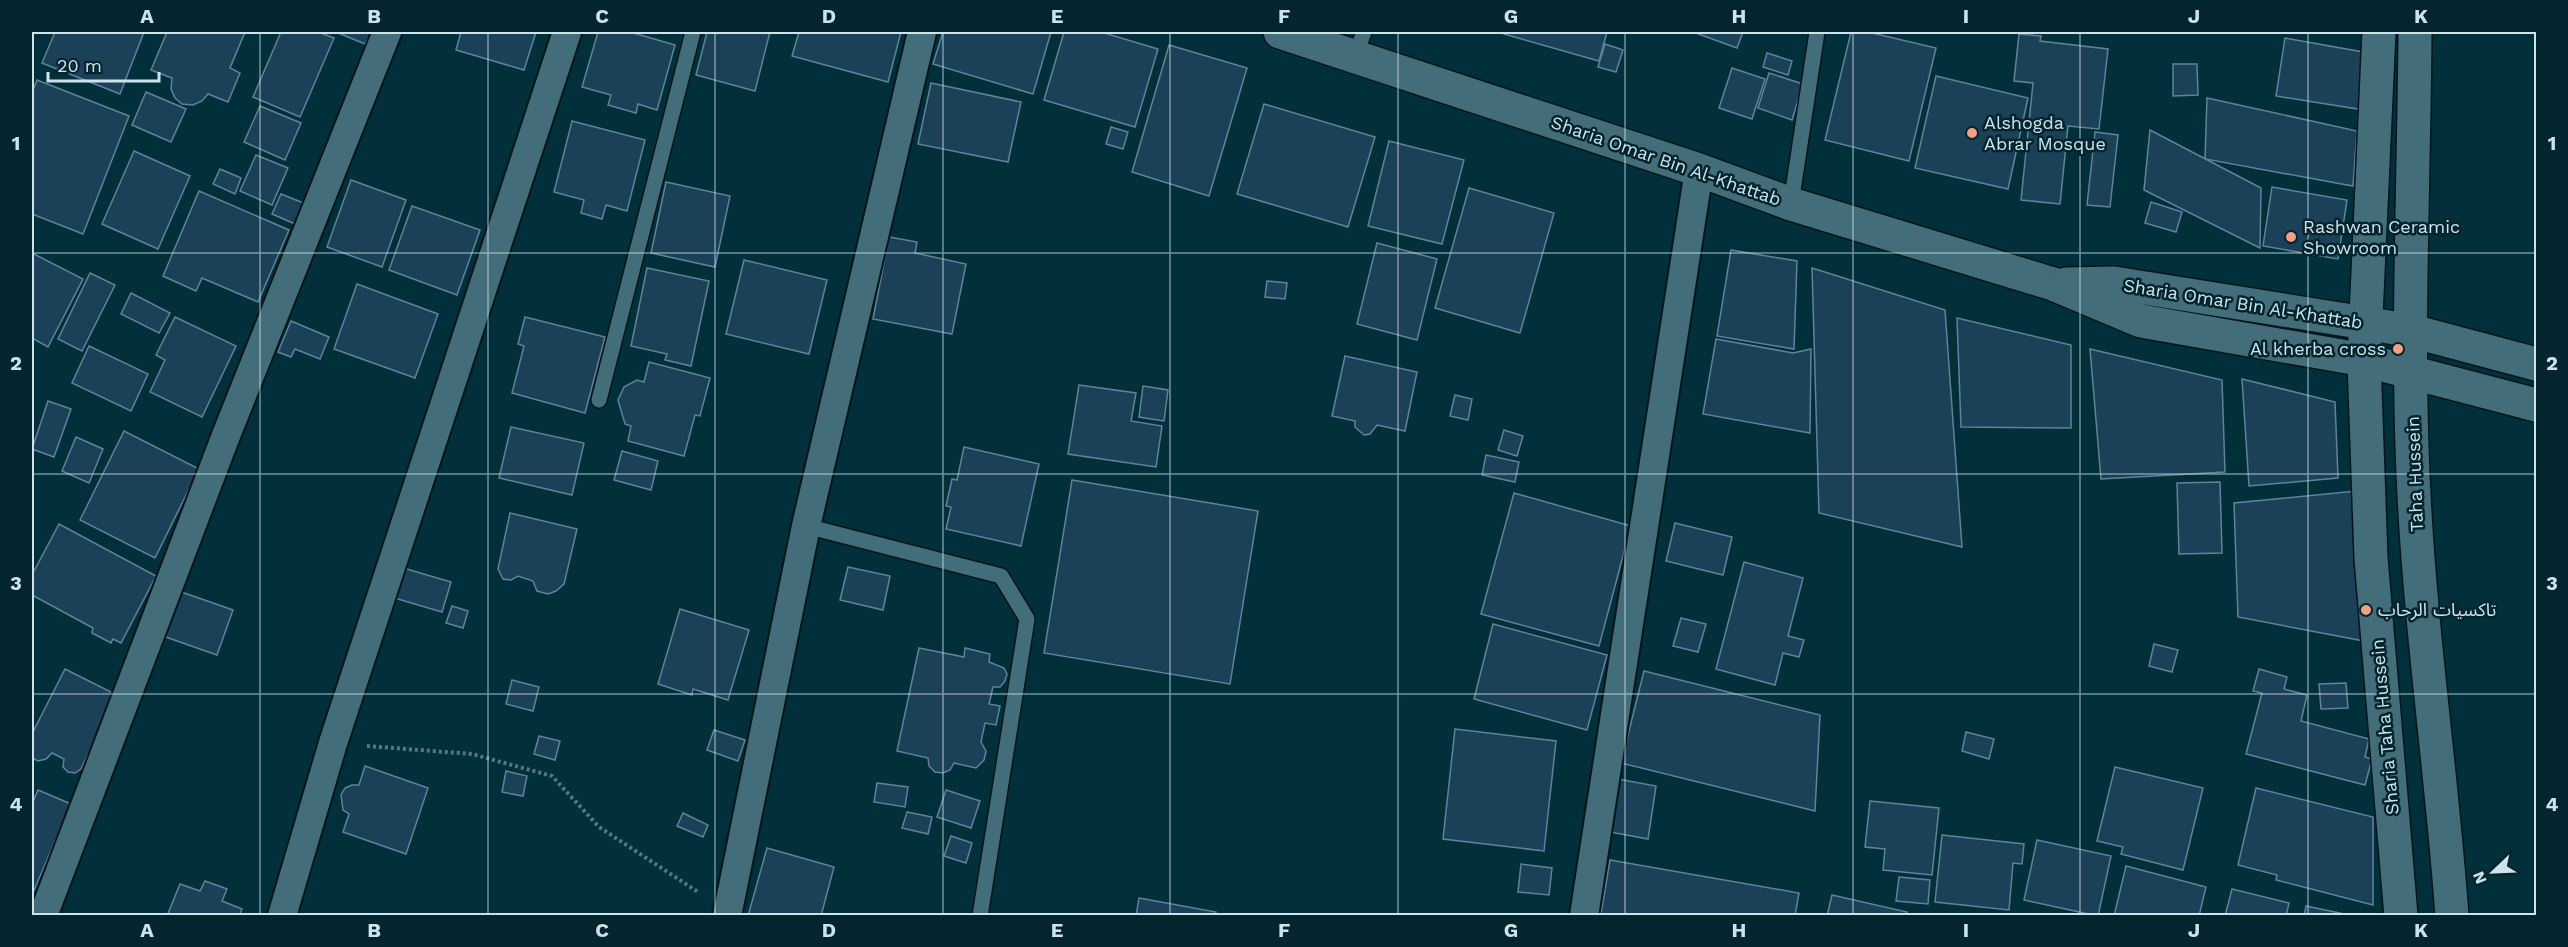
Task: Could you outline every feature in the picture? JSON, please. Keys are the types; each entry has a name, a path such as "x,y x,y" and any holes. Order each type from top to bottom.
{"main road":[{"name":"Sharia Omar Bin Al-Khattab","path":"1280,32 1359,44 1791,204 2053,284 2141,321 2364,360 2536,405"},
{"path":"2365,323 2379,32"},
{"name":"Taha Hussein","path":"2415,32 2412,331 2414,494 2429,690 2452,915"},
{"name":"Sharia Omar Bin Al-Khattab","path":"2053,284 2114,283 2365,323 2412,331 2536,364"},
{"name":"Sharia Taha Hussein","path":"2365,323 2364,360 2371,558 2401,915"}],"street":[{"path":"43,915 225,438 387,32"},
{"path":"282,915 333,743 567,32"},
{"path":"727,913 806,526 922,32"},
{"path":"1584,915 1699,170"}],"lane":[{"path":"599,400 693,32"},
{"path":"1791,204 1817,32"},
{"path":"806,526 1001,576 1027,619 980,915"}],"path":[{"path":"333,743 472,754 552,776 599,827 727,913"}],"building":[{"path":"55,32 144,32 120,94 42,63"},
{"path":"167,32 245,32 230,68 240,73 228,102 208,94 202,101 193,105 182,104 175,98 171,89 172,78 151,70"},
{"path":"281,32 318,32 334,38 300,117 253,97"},
{"path":"336,32 371,32 365,44"},
{"path":"461,32 536,32 524,70 456,50"},
{"path":"598,32 630,32 675,45 657,110 638,104 636,113 608,105 611,95 582,87"},
{"path":"707,32 770,32 755,91 696,75"},
{"path":"799,32 901,32 888,82 792,56"},
{"path":"943,32 1051,32 1033,94 933,64"},
{"path":"1064,32 1101,32 1158,49 1135,127 1044,100"},
{"path":"1505,32 1607,32 1599,61 1504,34"},
{"path":"1693,32 1743,32 1737,48"},
{"path":"1851,32 1868,32 1936,48 1909,161 1825,140"},
{"path":"2019,34 2041,36 2040,41 2108,49 2099,129 2068,126 2060,204 2021,200 2033,83 2014,81"},
{"path":"2285,38 2363,52 2364,110 2276,96"},
{"path":"1605,44 1623,50 1616,72 1598,67"},
{"path":"1169,45 1247,68 1209,196 1132,172"},
{"path":"1767,53 1792,61 1788,75 1763,67"},
{"path":"2173,64 2197,64 2198,95 2173,96"},
{"path":"1732,68 1765,79 1752,119 1719,108"},
{"path":"1769,73 1803,84 1792,120 1758,108"},
{"name":"Alshogda Abrar Mosque","path":"1936,76 2028,98 2008,189 1915,168"},
{"path":"37,80 129,116 83,234 32,214 32,93"},
{"path":"931,83 1021,102 1008,162 918,144"},
{"path":"146,92 186,109 171,142 132,125"},
{"path":"2207,98 2357,131 2353,186 2205,159"},
{"path":"1264,104 1375,137 1348,227 1237,194"},
{"path":"260,106 301,123 285,160 244,142"},
{"path":"572,121 645,140 627,211 606,205 602,219 581,213 584,200 554,192"},
{"path":"1111,127 1128,132 1123,149 1106,144"},
{"path":"2150,130 2261,188 2260,248 2144,190"},
{"path":"2095,132 2118,135 2110,207 2087,205"},
{"path":"1389,141 1464,160 1442,244 1368,226"},
{"path":"134,151 190,176 158,249 102,224"},
{"path":"256,155 288,168 272,205 240,191"},
{"path":"220,169 241,178 235,194 213,184"},
{"path":"351,180 406,200 382,267 327,247"},
{"path":"666,182 730,196 715,267 651,253"},
{"path":"2272,187 2347,200 2338,259 2263,246"},
{"path":"1469,188 1554,213 1520,333 1435,308"},
{"path":"199,191 289,230 258,302 202,278 196,291 163,276"},
{"path":"281,194 311,206 302,227 272,214"},
{"path":"2151,202 2182,212 2176,232 2145,223"},
{"path":"412,206 480,230 457,295 389,270"},
{"path":"889,237 917,242 915,253 966,264 952,334 873,319"},
{"path":"1377,243 1437,259 1417,340 1357,324"},
{"path":"1731,250 1797,261 1794,349 1717,336"},
{"path":"32,253 83,279 48,347 32,338"},
{"path":"744,260 827,280 809,354 726,334"},
{"path":"647,268 709,281 691,366 665,360 667,354 631,346"},
{"path":"1812,268 1945,310 1962,547 1819,513"},
{"path":"90,273 115,285 82,351 58,339"},
{"path":"1267,281 1287,283 1285,299 1265,297"},
{"path":"357,284 438,314 415,378 334,349"},
{"path":"131,293 170,313 159,333 121,314"},
{"path":"175,317 236,346 202,417 150,392 165,360 156,355"},
{"path":"525,317 605,337 585,413 512,393 524,346 518,344"},
{"path":"1957,318 2071,345 2071,428 1961,427"},
{"path":"291,321 329,337 320,359 295,349 291,357 278,352"},
{"path":"1716,339 1793,353 1811,349 1810,433 1703,414"},
{"path":"89,346 148,374 131,411 72,383"},
{"path":"2090,349 2222,380 2225,472 2101,479"},
{"path":"1345,356 1417,372 1405,431 1377,425 1370,434 1364,435 1355,427 1355,421 1332,416"},
{"path":"649,362 710,378 700,416 695,415 684,456 628,441 631,426 625,424 618,400 624,387 637,380 644,382"},
{"path":"2242,379 2335,402 2338,478 2249,486"},
{"path":"1079,385 1136,393 1131,421 1162,426 1156,467 1068,454"},
{"path":"1143,386 1168,390 1164,421 1139,417"},
{"path":"1455,395 1472,399 1468,420 1450,416"},
{"path":"48,401 71,409 54,457 32,449"},
{"path":"511,427 584,443 572,495 499,478"},
{"path":"1504,430 1523,436 1517,456 1498,450"},
{"path":"124,431 199,469 155,558 80,520"},
{"path":"76,437 103,449 89,483 62,471"},
{"path":"964,447 1039,464 1021,546 946,529 951,507 946,506 952,479 957,480"},
{"path":"622,451 658,461 651,490 614,480"},
{"path":"1486,455 1519,462 1515,482 1482,475"},
{"path":"1072,480 1258,511 1230,684 1044,653"},
{"path":"2220,482 2222,553 2179,554 2177,483"},
{"path":"2356,491 2364,641 2238,617 2234,503"},
{"path":"1514,493 1631,526 1599,646 1481,614"},
{"path":"510,513 577,529 564,584 556,591 548,594 537,591 533,581 518,576 511,580 503,579 498,569"},
{"path":"1675,523 1732,537 1723,575 1666,561"},
{"path":"59,524 156,576 121,643 113,639 111,643 92,633 93,628 32,595 32,575"},
{"path":"1744,562 1803,578 1788,636 1804,640 1799,657 1783,653 1775,685 1716,669"},
{"path":"400,567 451,582 442,612 391,597"},
{"path":"848,567 890,576 883,610 840,600"},
{"path":"173,589 233,610 217,655 157,634"},
{"path":"452,606 468,611 463,628 446,623"},
{"path":"680,609 749,630 728,700 693,689 692,695 658,684"},
{"path":"1681,618 1706,624 1698,652 1673,646"},
{"path":"1493,624 1607,655 1587,730 1474,699"},
{"path":"2154,644 2178,650 2172,672 2149,666"},
{"path":"919,648 964,657 965,648 990,654 989,662 1004,668 1007,674 1000,687 993,687 989,704 1000,706 996,725 985,723 981,742 986,751 984,760 976,768 954,763 950,770 943,773 935,772 929,766 928,758 897,751"},
{"path":"65,669 117,695 81,769 75,773 68,772 63,767 64,759 52,753 46,759 38,761 32,758 32,734"},
{"path":"2259,669 2287,677 2284,689 2307,695 2301,721 2369,739 2365,757 2372,759 2365,785 2246,754 2262,693 2253,691"},
{"path":"1644,671 1820,715 1815,811 1621,763"},
{"path":"512,680 539,687 533,711 506,704"},
{"path":"2346,683 2348,708 2321,709 2319,684"},
{"path":"1455,729 1556,741 1544,851 1443,839"},
{"path":"714,730 745,740 738,761 707,750"},
{"path":"1966,732 1994,739 1989,759 1962,751"},
{"path":"539,736 560,741 555,760 534,754"},
{"path":"365,766 428,788 406,854 343,832 349,814 343,810 341,795 345,788 359,785"},
{"path":"2115,767 2203,788 2183,870 2121,854 2123,847 2097,841"},
{"path":"506,771 527,776 523,796 502,792"},
{"path":"1618,779 1656,786 1648,839 1610,832"},
{"path":"877,783 908,787 905,807 874,802"},
{"path":"2256,788 2373,817 2373,905 2276,880 2277,875 2238,865"},
{"path":"38,790 71,804 32,895 32,804"},
{"path":"946,790 980,801 971,828 937,817"},
{"path":"1870,801 1939,808 1932,875 1883,870 1885,849 1865,847"},
{"path":"907,812 932,817 928,834 902,828"},
{"path":"683,813 708,825 703,837 677,826"},
{"path":"1942,835 2024,844 2022,864 2013,863 2009,910 1935,902"},
{"path":"951,836 972,843 966,863 944,856"},
{"path":"2037,840 2111,856 2098,916 2024,900"},
{"path":"767,848 834,867 821,916 748,916"},
{"path":"1610,860 1799,893 1795,916 1601,914"},
{"path":"1521,864 1552,868 1549,895 1518,892"},
{"path":"2126,866 2206,887 2199,916 2114,916"},
{"path":"1899,877 1930,880 1928,904 1896,901"},
{"path":"205,881 227,889 222,901 242,909 239,916 167,916 180,884 200,891"},
{"path":"2232,889 2289,903 2286,916 2225,916"},
{"path":"1832,895 1907,912 1907,916 1827,916"},
{"path":"1139,898 1216,912 1215,916 1136,916"},
{"path":"2306,906 2354,916 2304,916"}],"place":[{"name":"Alshogda Abrar Mosque","path":"1972,133"},
{"name":"Rashwan Ceramic Showroom","path":"2291,237"},
{"name":"Al kherba cross","path":"2398,349"},
{"name":"تاكسيات الرحاب","path":"2366,610"}]}
